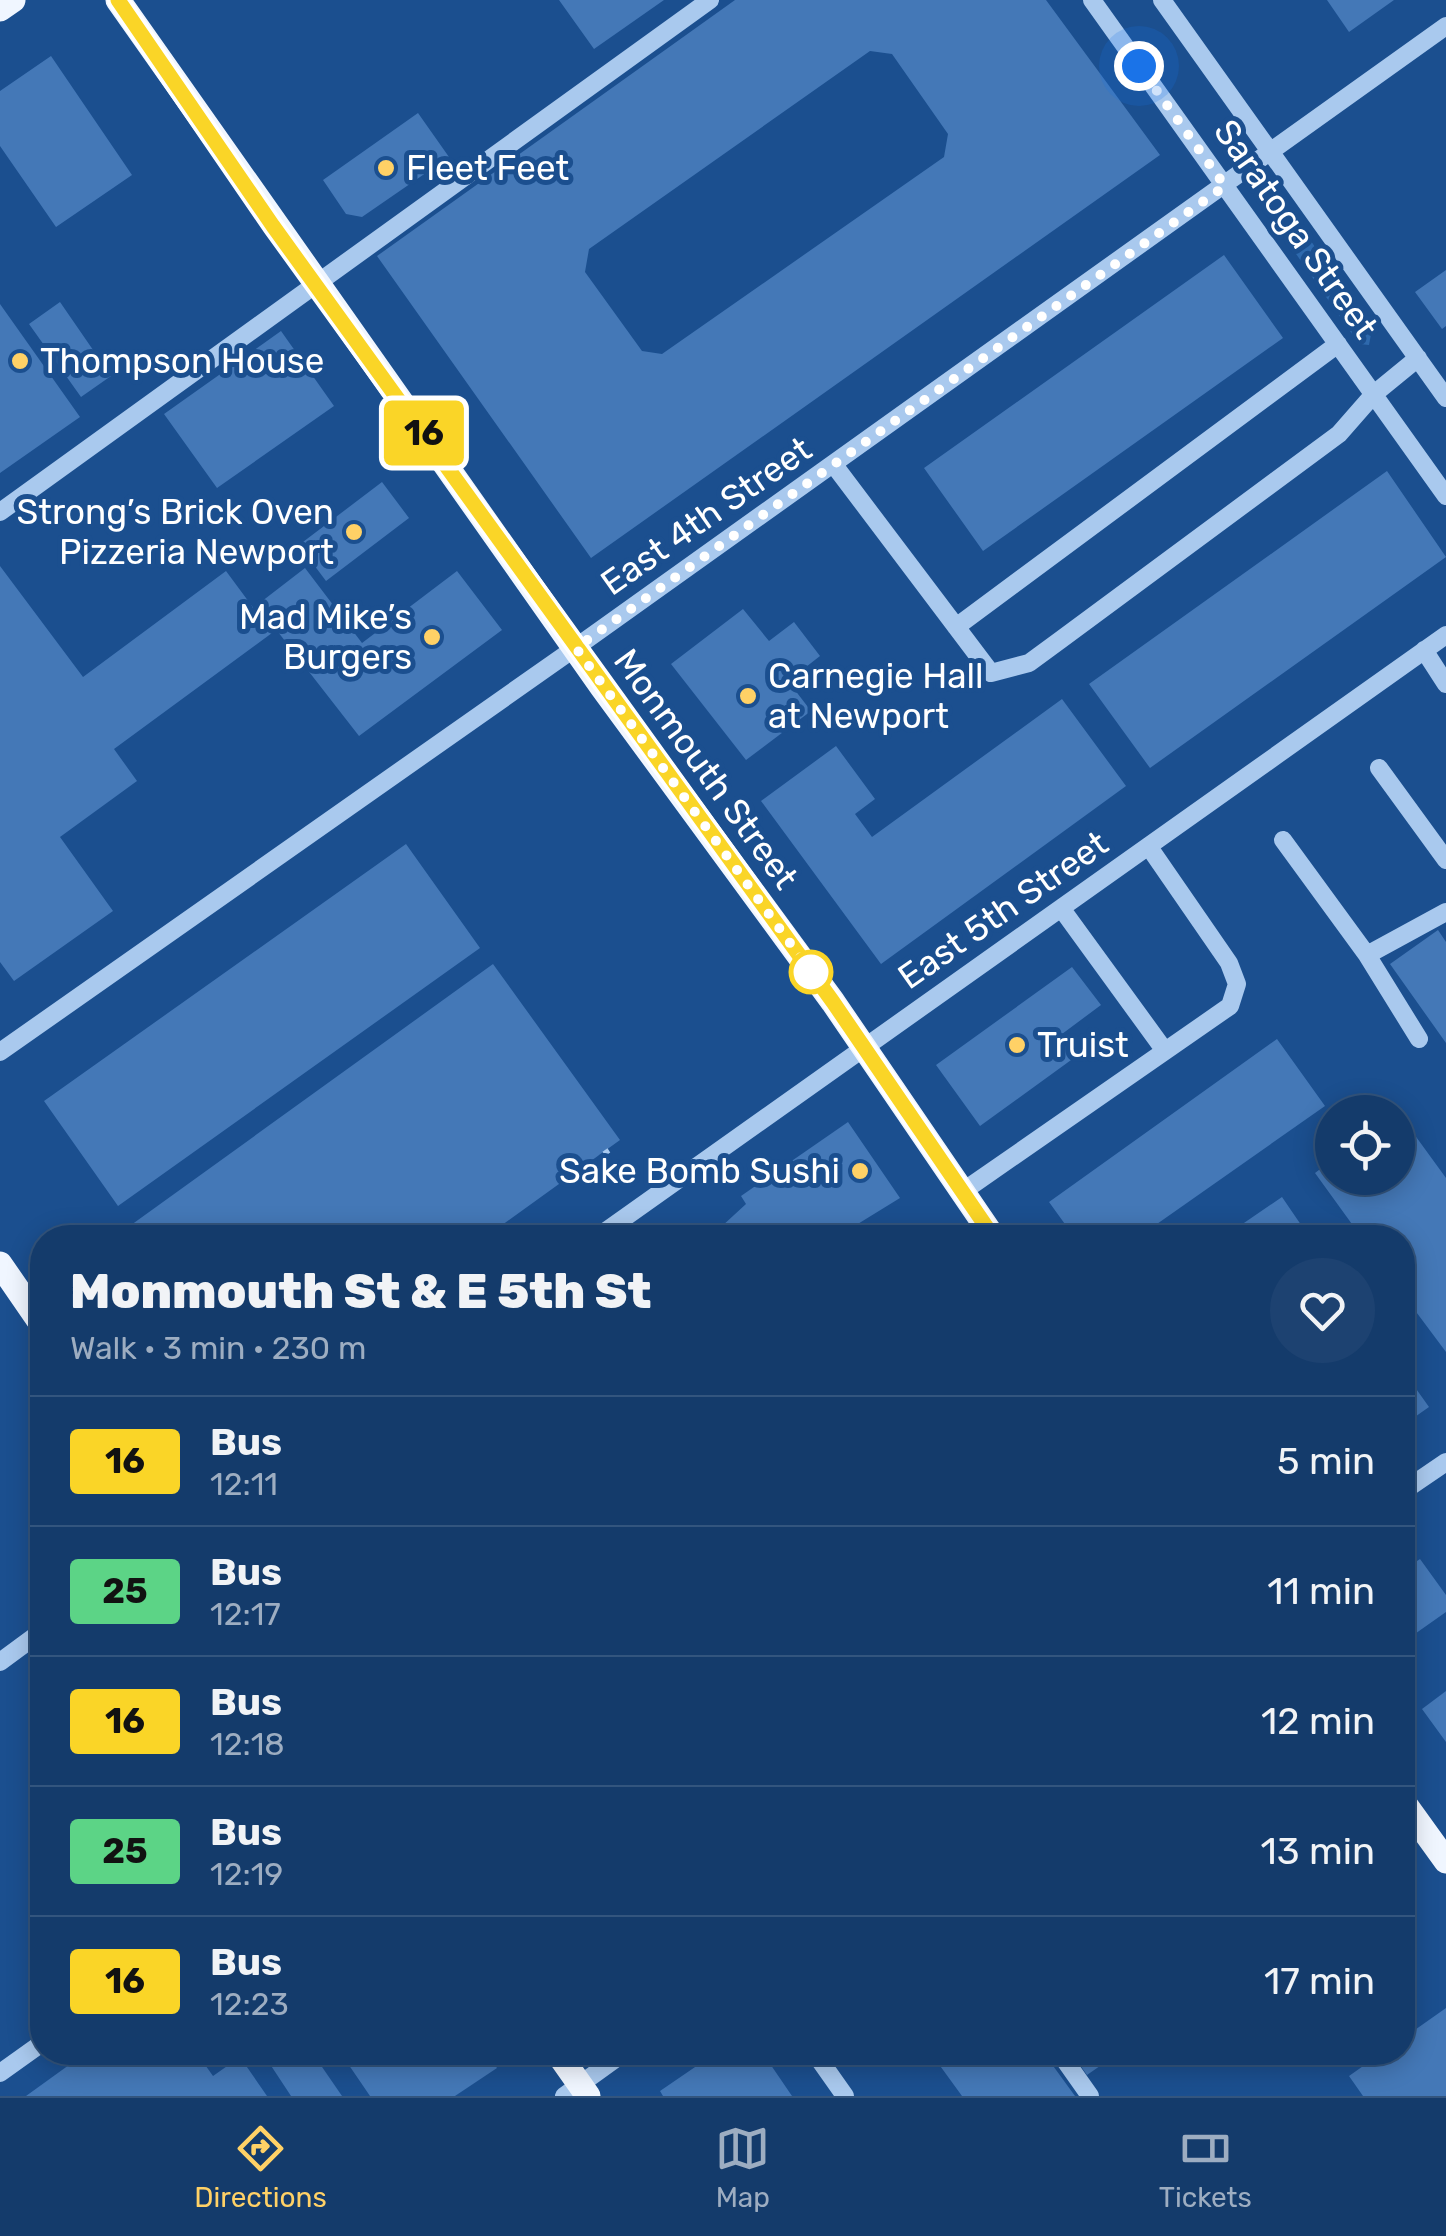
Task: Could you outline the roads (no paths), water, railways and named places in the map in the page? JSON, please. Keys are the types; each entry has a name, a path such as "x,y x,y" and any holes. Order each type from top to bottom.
{"main road":[{"path":"0,9 13,0"},
{"name":"Monmouth Street","path":"118,0 864,1048 985,1225"},
{"path":"0,1264 30,1307"},
{"path":"1415,1818 1446,1861"},
{"path":"564,2065 577,2092"}],"street":[{"path":"0,512 710,0"},
{"name":"Saratoga Street","path":"1092,0 1446,496"},
{"name":"Saratoga Street","path":"1162,0 1273,150 1446,398"},
{"name":"East 4th Street","path":"0,1052 834,465 1446,26"},
{"path":"956,627 1338,344"},
{"path":"834,465 991,673 1029,662 1339,434 1374,394 1418,358"},
{"name":"East 5th Street","path":"614,1225 1446,635"},
{"path":"1424,650 1446,684"},
{"path":"1379,768 1446,860"},
{"path":"1283,840 1367,955 1419,1039"},
{"path":"962,1192 1230,1006 1237,984 1229,963 1149,847"},
{"path":"1061,908 1165,1051"},
{"path":"1367,955 1446,912"},
{"path":"1415,1483 1446,1462"},
{"path":"0,1662 30,1640"},
{"path":"0,2073 30,2051"},
{"path":"577,2092 609,2065"},
{"path":"823,2065 845,2096"},
{"path":"1067,2065 1090,2096"}],"place":[{"name":"Fleet Feet","path":"386,168"},
{"name":"Thompson House","path":"20,361"},
{"name":"Strong’s Brick Oven Pizzeria Newport","path":"354,532"},
{"name":"Mad Mike’s Burgers","path":"432,637"},
{"name":"Carnegie Hall at Newport","path":"748,696"},
{"name":"Truist","path":"1017,1045"},
{"name":"Sake Bomb Sushi","path":"860,1171"}]}
